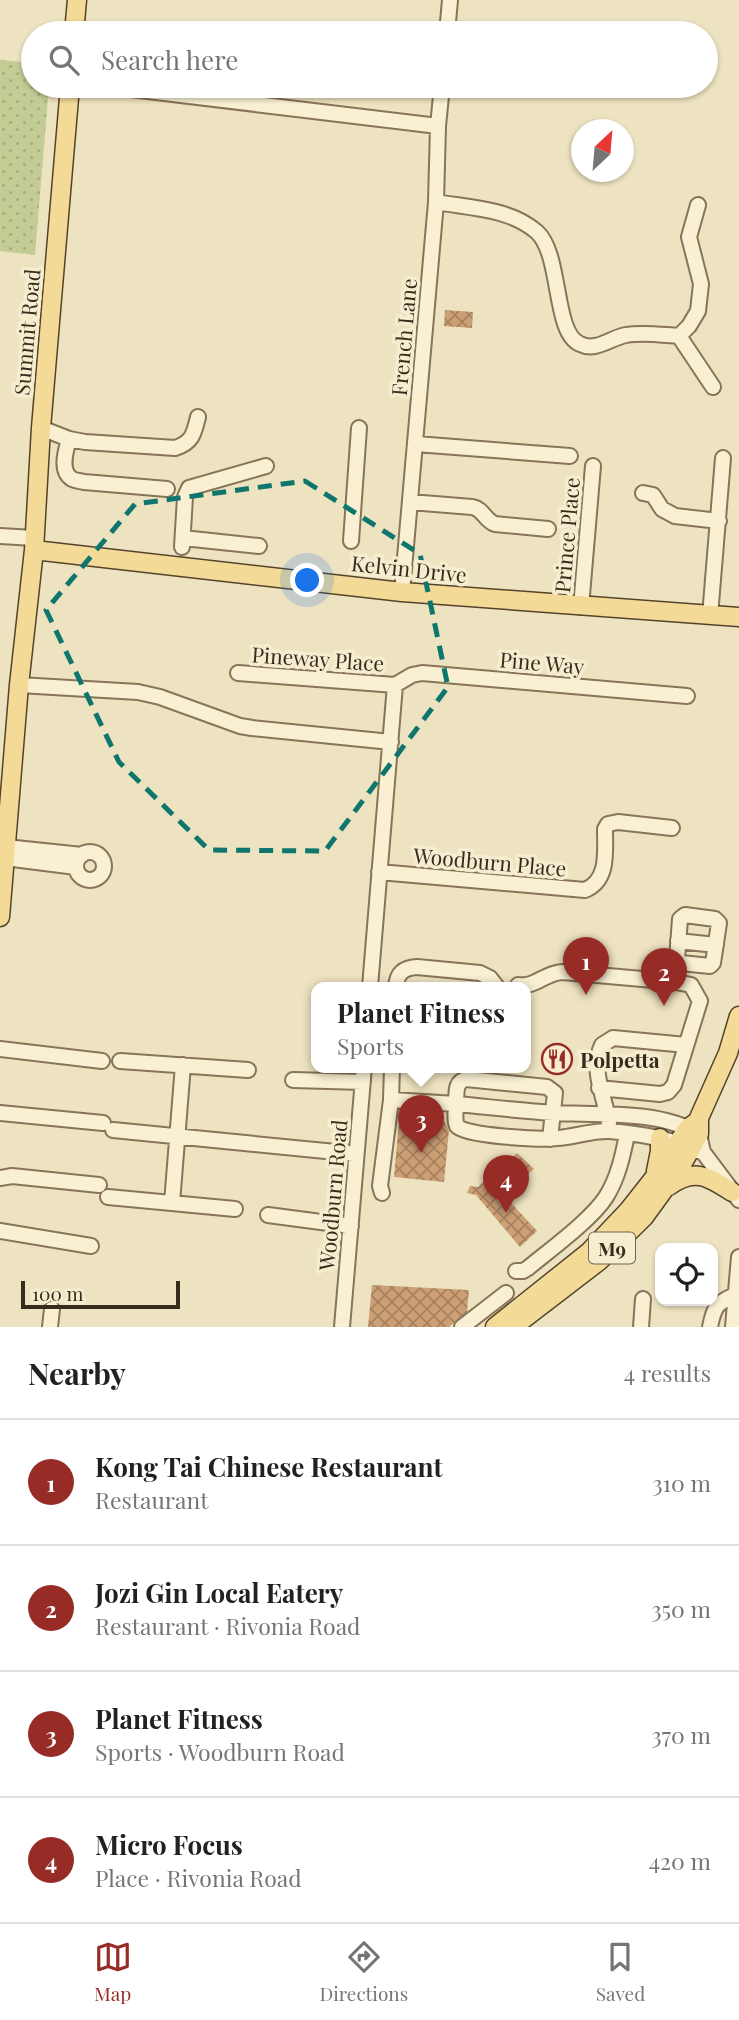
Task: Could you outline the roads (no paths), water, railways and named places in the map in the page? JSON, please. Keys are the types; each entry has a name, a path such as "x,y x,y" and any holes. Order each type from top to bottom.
{"main road":[{"path":"75,21 77,0"},
{"name":"Summit Road","path":"0,917 5,853 6,766 19,685 34,544 69,98"},
{"name":"Kelvin Drive","path":"34,544 402,592 739,617"},
{"name":"M9","path":"495,1327 589,1252 658,1184 693,1138 728,1053 739,1016"},
{"path":"660,1138 658,1184 697,1174 715,1180 736,1196"},
{"name":"M9","path":"513,1327 599,1261 644,1217 658,1184"}],"street":[{"path":"447,21 450,0"},
{"path":"208,98 438,125"},
{"name":"French Lane","path":"402,592 436,202 441,98"},
{"path":"436,202 500,212 538,233 546,244 565,328 572,340 592,347 625,335 679,336 689,326 698,311 702,284 690,237 698,205"},
{"path":"679,336 713,387"},
{"path":"41,428 85,442 175,448 190,440 198,417"},
{"path":"351,541 359,428"},
{"path":"69,439 64,464 72,479 167,489"},
{"path":"416,444 570,456"},
{"path":"710,616 723,458"},
{"path":"259,546 183,542 185,497 189,488 266,466"},
{"name":"Prince Place","path":"581,607 593,466"},
{"path":"643,493 653,495 662,509 675,516 719,521"},
{"path":"410,502 472,507 480,509 495,524 548,528"},
{"path":"0,536 34,544"},
{"name":"Pineway Place","path":"238,673 395,685"},
{"name":"Pine Way","path":"395,685 412,675 422,673 687,696"},
{"path":"19,685 138,692 160,697 240,726 391,742"},
{"path":"370,982 395,685"},
{"name":"Woodburn Place","path":"379,872 585,890 601,878 608,824 618,822 672,828"},
{"path":"5,853 79,861"},
{"path":"685,915 715,919 719,923 713,963 710,966 681,962 677,959 678,941 680,919 685,915"},
{"path":"678,941 716,945"},
{"path":"599,1088 660,1094 668,1092 674,1085 700,1001 691,985 692,964"},
{"path":"397,982 401,971 417,967 480,973 493,982"},
{"path":"531,985 558,972 663,980 691,985"},
{"path":"611,1131 599,1088 598,1054 602,1045 611,1039 686,1045"},
{"path":"0,1049 102,1061"},
{"path":"120,1060 248,1070"},
{"path":"172,1203 183,1065"},
{"name":"Woodburn Road","path":"342,1327 364,1073"},
{"path":"382,1193 380,1186 392,1073"},
{"path":"550,1139 555,1093 550,1088 469,1079 458,1083 456,1123 463,1130 550,1139 611,1131 660,1138 693,1138"},
{"path":"293,1080 363,1083"},
{"path":"391,1100 551,1113 608,1114 668,1121 693,1138 736,1196"},
{"path":"0,1113 177,1136 356,1154"},
{"path":"516,1271 528,1268 598,1208 615,1179 627,1134"},
{"path":"0,1178 12,1176 172,1203 235,1209"},
{"path":"268,1215 351,1226"},
{"path":"0,1231 91,1246"},
{"path":"733,1327 739,1257"},
{"path":"462,1327 506,1293"},
{"path":"710,1327 713,1311 718,1304 735,1295"},
{"path":"641,1327 643,1298"},
{"path":"50,1327 52,1309"}],"place":[{"name":"Kong Tai Chinese Restaurant","path":"586,995"},
{"name":"Jozi Gin Local Eatery","path":"664,1006"},
{"name":"Polpetta","path":"557,1059"},
{"name":"Planet Fitness","path":"421,1153"},
{"name":"Micro Focus","path":"506,1213"}]}
